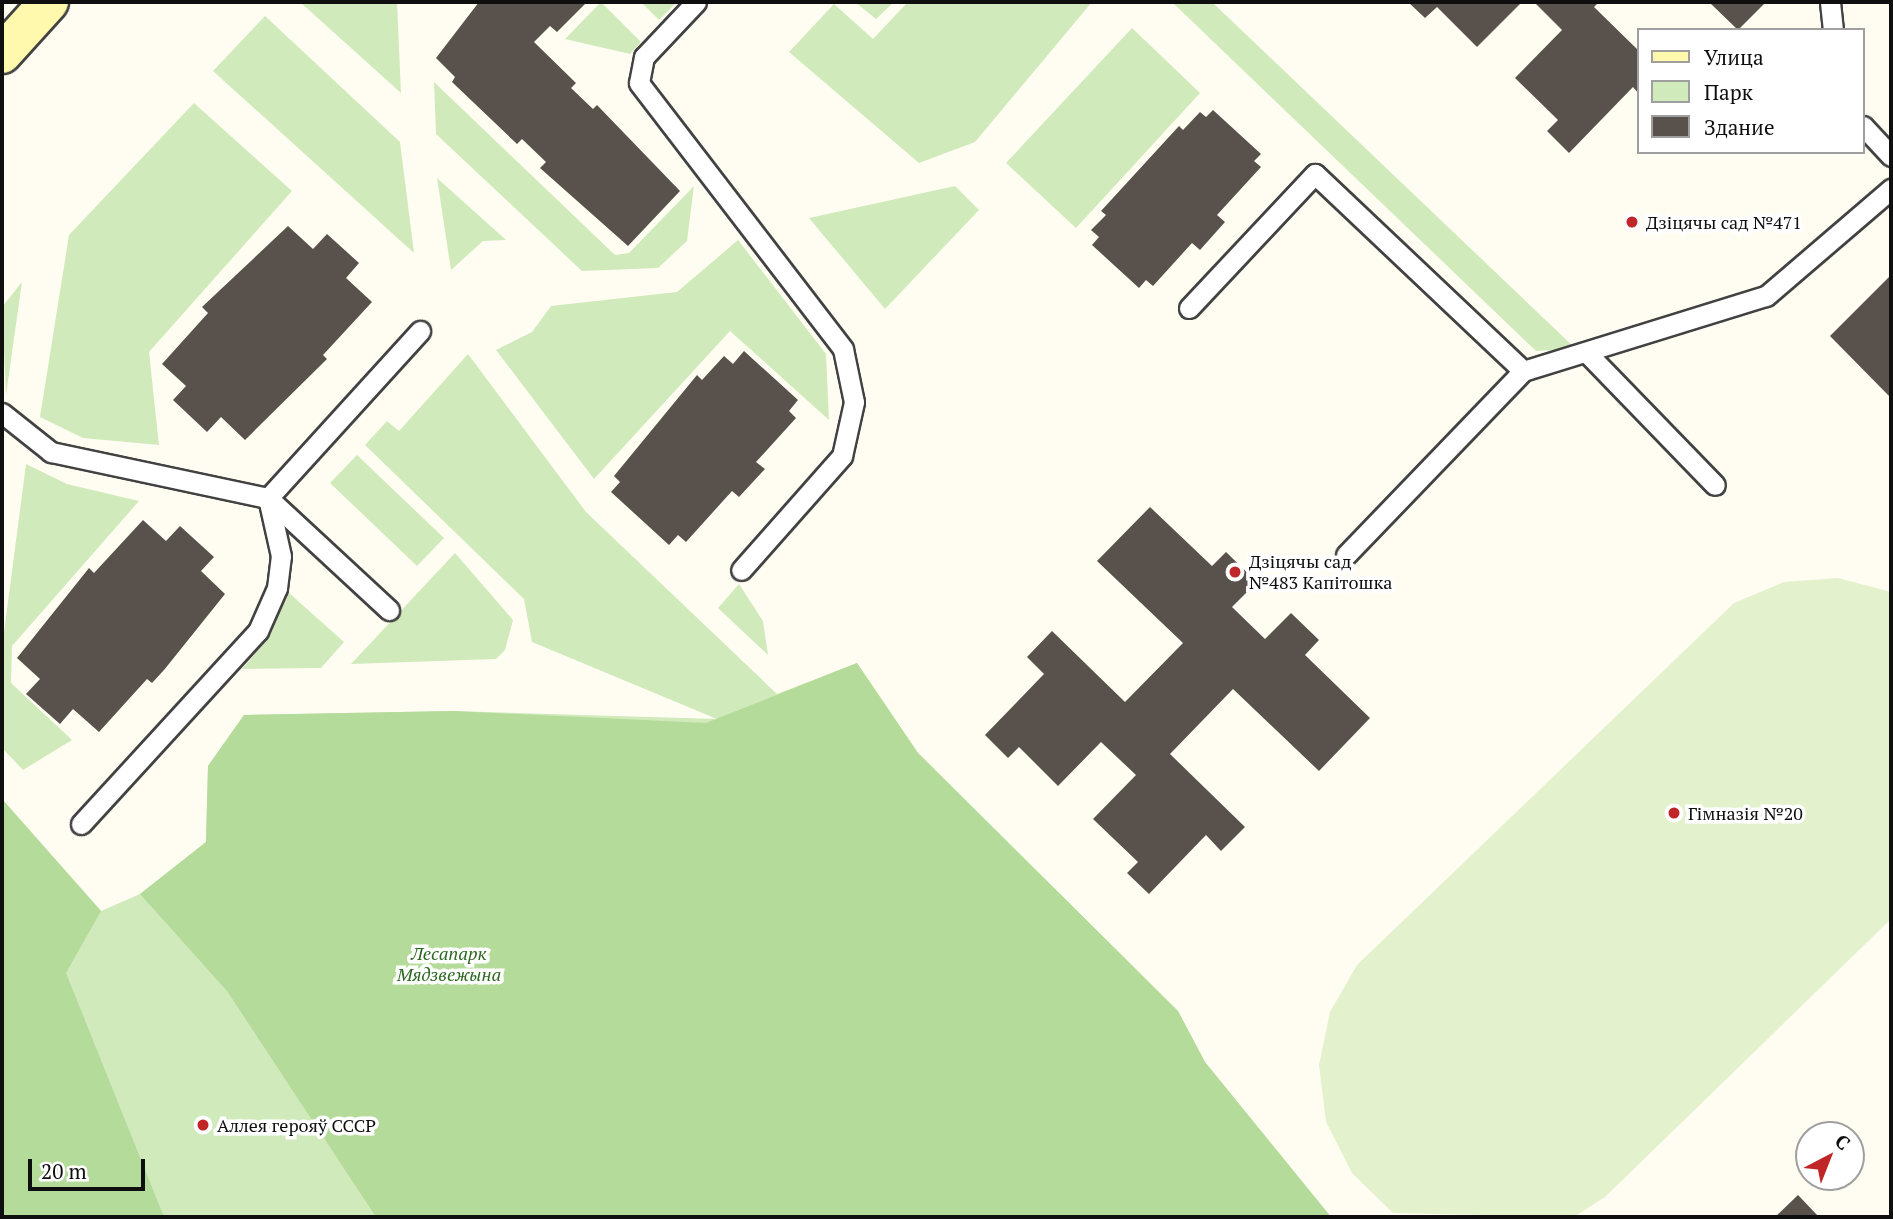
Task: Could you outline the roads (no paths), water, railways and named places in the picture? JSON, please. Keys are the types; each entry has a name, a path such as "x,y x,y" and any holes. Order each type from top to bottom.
{"main road":[{"path":"2,54 48,2"}],"lane":[{"path":"696,2 644,57 639,83 843,349 854,402 842,456 741,570"},
{"path":"1829,2 1833,28"},
{"path":"1865,128 1891,156"},
{"path":"1189,308 1315,174 1523,371"},
{"path":"1346,555 1523,371 1766,296 1891,189"},
{"path":"268,498 420,331"},
{"path":"1586,352 1715,485"},
{"path":"2,413 51,452 268,498 389,610"},
{"path":"80,824 258,631 277,588 281,556 268,498"}],"place":[{"name":"Дзіцячы сад №471","path":"1632,222"},
{"name":"Дзіцячы сад №483 Капітошка","path":"1235,572"},
{"name":"Гімназія №20","path":"1674,813"},
{"name":"Аллея герояў СССР","path":"203,1125"}],"park label":[{"name":"Лесапарк Мядзвежына","path":"449,964"}]}
